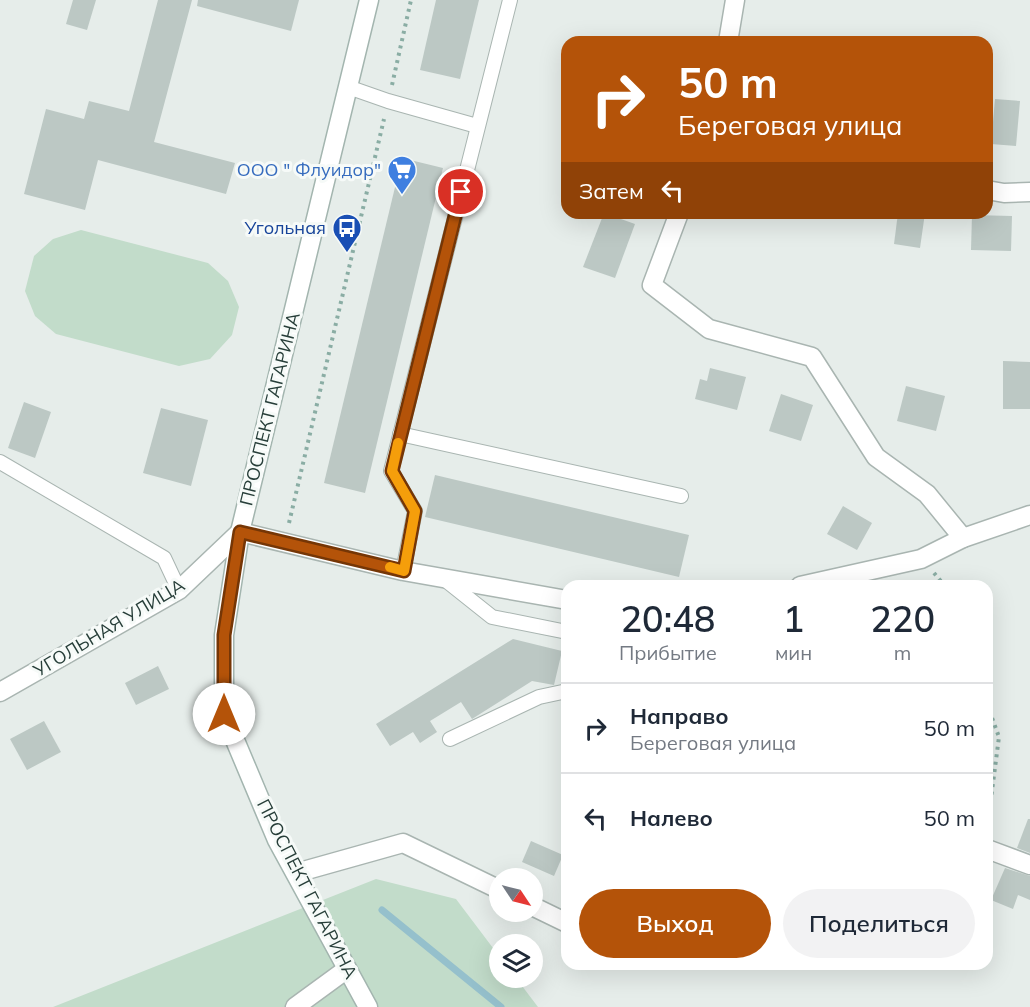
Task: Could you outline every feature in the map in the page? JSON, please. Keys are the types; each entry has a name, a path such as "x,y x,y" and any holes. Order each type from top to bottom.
{"street":[{"name":"ПРОСПЕКТ ГАГАРИНА","path":"368,1007 278,840 224,714 224,635 240,532 369,0"},
{"path":"729,36 735,0"},
{"path":"993,191 1030,192"},
{"path":"677,219 652,285 709,329 812,357 876,457 927,494 963,538"},
{"path":"827,580 921,559 963,538 1030,515"},
{"path":"240,532 404,571 561,599"},
{"name":"УГОЛЬНАЯ УЛИЦА","path":"0,692 179,590 240,532"},
{"path":"296,873 403,843 489,885"},
{"path":"993,851 1030,865"},
{"path":"543,911 561,920"},
{"path":"295,1007 347,969"}],"lane":[{"path":"404,571 415,511 392,471 510,0"},
{"path":"348,87 388,102 477,126"},
{"path":"400,434 681,495"},
{"path":"0,462 164,558 179,590"},
{"path":"441,577 492,617 561,631"},
{"path":"450,739 539,697 561,692"}],"path":[{"path":"285,541 411,0"},
{"path":"993,720 999,737 993,785"}],"green space":[{"path":"81,230 208,263 228,281 239,307 232,335 210,359 179,366 56,334 35,316 25,291 34,256 53,239"},
{"path":"376,879 456,899 489,943 489,988 524,988 538,1007 53,1007"}],"building":[{"path":"73,0 96,0 87,30 66,24"},
{"path":"158,0 192,0 154,142 235,163 226,194 98,160 85,210 24,194 46,109 84,119 89,101 129,111"},
{"path":"198,0 299,0 291,31 197,6"},
{"path":"436,0 479,0 460,79 420,70"},
{"path":"995,99 1020,101 1016,146 993,144"},
{"path":"402,158 443,168 365,493 324,483"},
{"path":"993,216 1012,216 1011,251 971,250 972,219 993,219"},
{"path":"602,219 621,219 635,224 615,278 583,267"},
{"path":"897,219 924,219 920,248 894,244"},
{"path":"1003,361 1030,362 1030,409 1003,409"},
{"path":"710,368 746,377 737,410 695,399 700,379 707,381"},
{"path":"906,386 945,396 936,431 897,421"},
{"path":"781,394 813,405 801,441 769,431"},
{"path":"24,402 51,412 35,458 8,448"},
{"path":"161,408 208,420 191,486 143,473"},
{"path":"435,475 689,535 679,577 425,517"},
{"path":"843,506 872,523 857,550 827,534"},
{"path":"513,639 561,651 554,685 532,681 472,719 461,702 430,721 437,732 420,743 413,732 390,746 376,724"},
{"path":"158,666 169,689 136,705 125,683"},
{"path":"44,721 61,752 27,770 10,739"},
{"path":"1028,819 1030,819 1030,853 1017,848"},
{"path":"531,841 561,854 554,876 543,871 543,868 536,868 522,862"},
{"path":"1005,868 1030,876 1030,900 1018,895 1013,909 993,901 993,895"}],"waterway":[{"path":"382,910 501,1007"}],"slow traffic":[{"path":"390,567 404,571 415,511 392,471 398,443"}],"place":[{"name":"ООО \" Флуидор\"","path":"402,196"},
{"name":"Угольная","path":"347,254"}],"route":[{"path":"224,714 224,635 240,532 404,571 415,511 392,471 461,192"}]}
